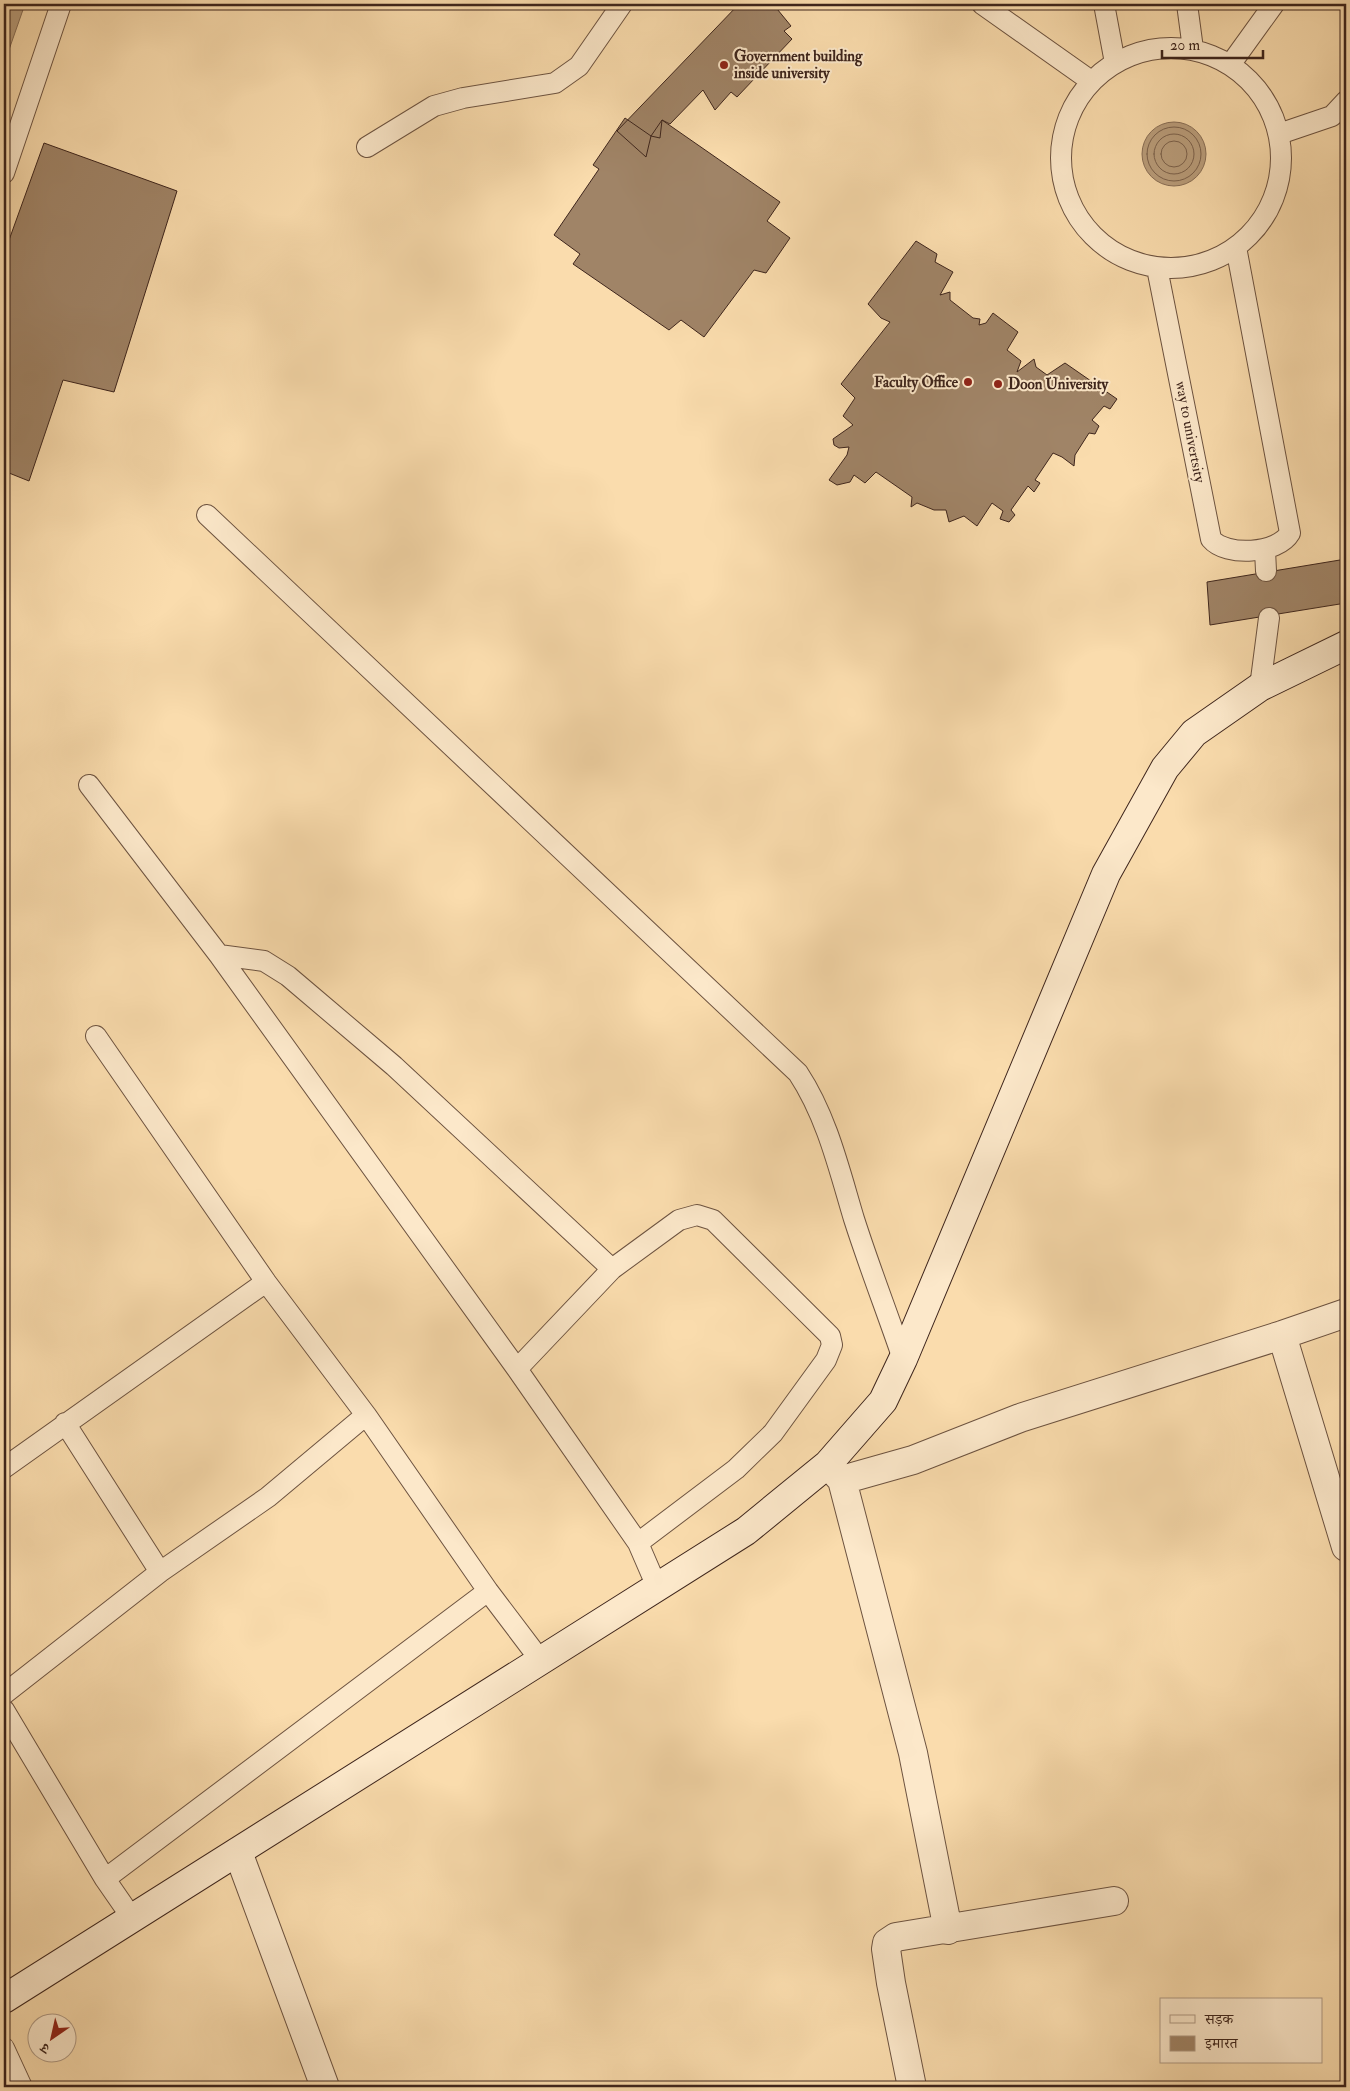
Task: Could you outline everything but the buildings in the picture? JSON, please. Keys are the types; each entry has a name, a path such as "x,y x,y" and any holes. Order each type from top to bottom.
{"main road":[{"path":"4,1998 746,1531 835,1472 883,1401 903,1359 1106,874 1165,768 1194,733 1260,687 1346,644"},
{"path":"835,1472 913,1460 1020,1418 1346,1313"},
{"path":"1282,1335 1346,1547"},
{"path":"835,1472 913,1753 948,1930"},
{"path":"238,1852 325,2087"},
{"path":"912,2087 890,1983 886,1946 890,1941 896,1937 1114,1902"}],"lane":[{"path":"4,173 61,4"},
{"path":"367,147 434,106 472,97 555,83 579,66 622,4"},
{"path":"982,4 1091,81"},
{"path":"1104,4 1115,63"},
{"path":"1187,4 1193,50"},
{"path":"1230,65 1274,4"},
{"path":"1158,48 1193,50 1230,65 1250,81 1272,114 1279,134 1280,176 1265,216 1236,247 1212,261 1185,268 1157,268 1133,262 1111,250 1092,236 1077,216 1067,194 1061,170 1061,146 1066,122 1076,100 1091,81 1115,63 1133,54 1158,48"},
{"path":"1279,134 1332,116 1346,101"},
{"name":"way to univertsity","path":"1157,268 1211,539 1222,549 1265,550 1287,538 1290,533 1236,247"},
{"path":"207,516 798,1073 811,1092 823,1119 863,1246 903,1359"},
{"path":"1265,550 1266,572"},
{"path":"1260,687 1269,618"},
{"path":"89,785 219,954 517,1368 638,1543 657,1587"},
{"path":"219,954 264,962 288,976 394,1066 612,1269"},
{"path":"96,1036 266,1282 366,1415 488,1592 541,1660"},
{"path":"517,1368 612,1269 679,1220 688,1216 705,1216 713,1220 823,1327 832,1340 831,1349 826,1360 773,1433 736,1469 638,1543"},
{"path":"4,1468 266,1282"},
{"path":"4,1694 160,1572 268,1497 366,1415"},
{"path":"66,1423 160,1572"},
{"path":"106,1879 488,1592"},
{"path":"4,1710 106,1879 132,1918"},
{"path":"4,2048 22,2087"}],"water":[{"path":"4,4 25,4 4,64"},
{"path":"1174,122 1192,128 1200,136 1206,154 1200,172 1192,180 1174,186 1156,180 1148,172 1142,154 1148,136 1156,128"}],"place":[{"name":"Government building inside university","path":"724,65"},
{"name":"Faculty Office","path":"968,382"},
{"name":"Doon University","path":"998,384"}]}
